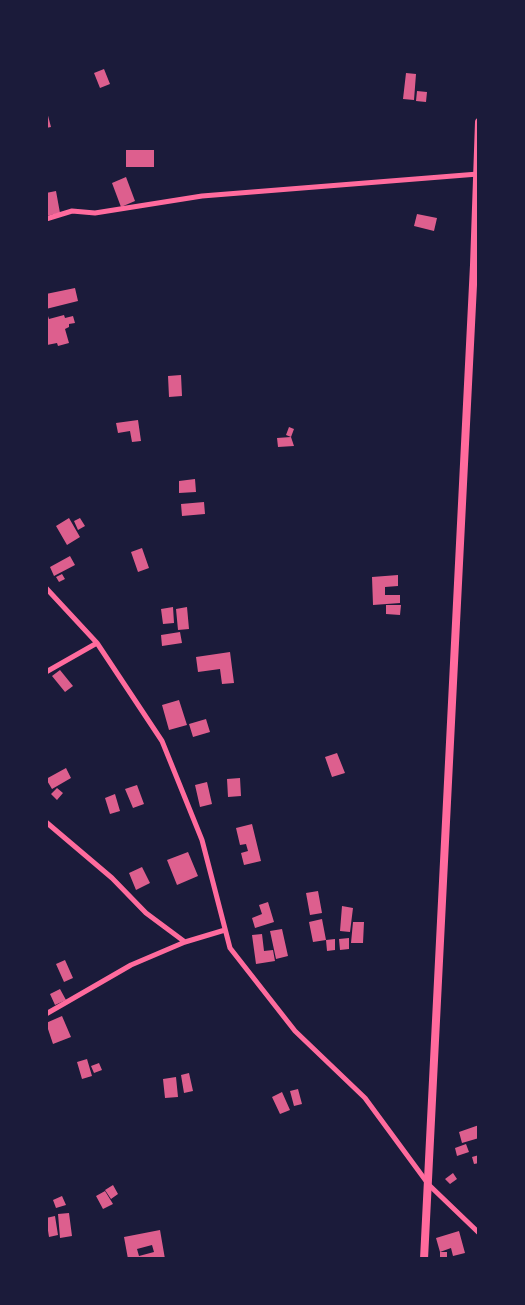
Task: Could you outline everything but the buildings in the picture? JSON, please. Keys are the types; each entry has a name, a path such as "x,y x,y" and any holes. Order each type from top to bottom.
{"street":[{"path":"424,1259 478,174 479,122"},
{"path":"46,219 72,211 95,213 202,196 478,174"},
{"path":"46,588 97,643 162,741 202,840 230,948 295,1031 365,1098 429,1185 479,1233"},
{"path":"46,672 97,643"},
{"path":"46,822 112,878 146,913 185,942"},
{"path":"46,1014 131,965 185,942 225,930"}]}
